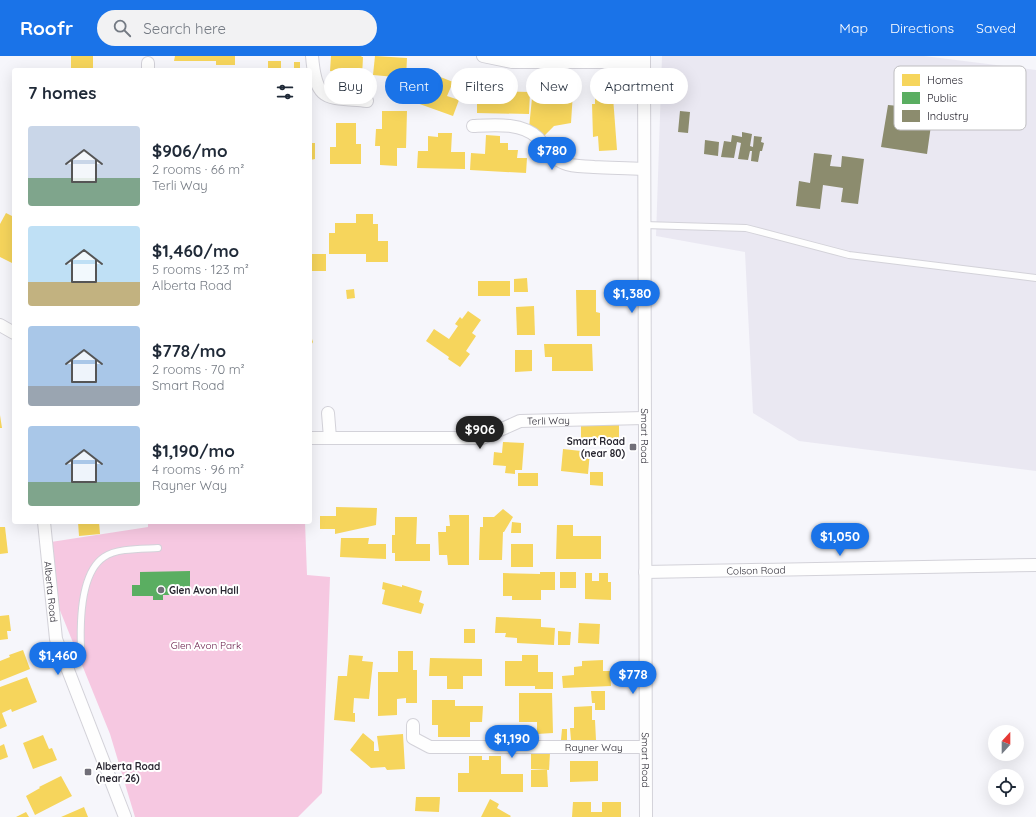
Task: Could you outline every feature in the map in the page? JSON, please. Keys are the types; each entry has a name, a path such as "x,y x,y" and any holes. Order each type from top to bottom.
{"street":[{"path":"312,56 315,80 318,87 324,94"},
{"path":"483,56 512,62 644,59"},
{"name":"Smart Road","path":"644,59 643,169 646,817"},
{"path":"473,126 504,124 531,133 537,137 557,160 565,164 643,169"},
{"path":"0,324 12,332"},
{"path":"328,413 330,438"},
{"name":"Terli Way","path":"312,438 482,438 520,421 644,418"},
{"name":"Alberta Road","path":"44,524 56,639 125,817"},
{"name":"Colson Road","path":"645,572 1036,565"},
{"name":"Rayner Way","path":"413,725 413,738 430,747 645,747"}],"lane":[{"path":"644,226 746,228 848,255 1036,278"},
{"path":"64,660 81,649 81,612 86,584 95,566 104,557 122,550 158,548"}],"shaded area":[{"path":"662,56 924,56 1004,66 894,66 894,130 1026,130 1026,69 1036,70 1036,471 799,441 753,413 745,252 656,236 660,104 688,104 688,68 662,68"}],"green space":[{"name":"Glen Avon Park","path":"148,524 305,524 307,575 330,577 322,793 298,817 135,817 110,734 59,608 51,542 148,527"}],"building: Homes":[{"path":"71,56 93,56 93,68 71,68"},
{"path":"175,56 235,56 235,65 216,65 216,61 174,61"},
{"path":"331,56 363,57 362,68 330,68"},
{"path":"375,56 407,58 406,68 385,68 385,76 377,75 377,68 374,68"},
{"path":"268,61 281,61 281,68 268,68"},
{"path":"294,62 300,62 300,68 294,68"},
{"path":"443,78 451,81 451,87 447,96 451,97 451,104 458,104 453,116 420,104 443,104"},
{"path":"518,92 526,92 526,104 529,104 529,114 477,113 477,104 518,104"},
{"path":"531,104 572,104 571,123 554,126 543,137 529,128"},
{"path":"592,104 614,104 617,150 599,151 598,136 593,137"},
{"path":"382,111 407,111 406,148 397,148 397,166 380,165 380,146 375,146 376,129 382,129"},
{"path":"336,123 356,123 356,144 361,144 361,164 330,164 330,147 336,147"},
{"path":"438,133 452,133 451,152 465,152 465,169 417,168 418,151 428,151 428,136 438,137"},
{"path":"486,135 500,136 500,143 508,143 508,150 518,150 517,158 527,158 526,173 470,170 471,153 485,154"},
{"path":"312,143 315,143 315,159 312,160"},
{"path":"6,213 12,216 12,263 0,257 0,224"},
{"path":"356,214 373,214 373,224 378,224 378,241 388,241 388,262 366,262 366,254 329,254 329,233 335,233 335,223 356,223"},
{"path":"312,254 326,254 326,271 312,271"},
{"path":"527,278 528,292 514,292 514,279"},
{"path":"478,281 510,281 510,296 478,296"},
{"path":"354,289 355,298 347,299 346,290"},
{"path":"576,290 596,290 596,312 600,313 600,336 577,336"},
{"path":"534,306 535,335 517,335 516,307"},
{"path":"468,311 481,320 472,333 476,336 466,351 470,354 460,367 448,359 449,357 426,341 434,329 449,339 458,326 455,324 460,317 462,319"},
{"path":"544,344 592,344 593,371 552,371 552,357 545,357"},
{"path":"515,350 532,350 532,371 515,372"},
{"path":"0,415 2,428 0,428"},
{"path":"581,425 619,425 619,441 581,441"},
{"path":"503,442 524,443 522,470 515,470 515,474 505,473 506,466 493,465 494,452 502,453"},
{"path":"563,449 590,452 588,474 561,471"},
{"path":"590,472 603,472 603,486 590,485"},
{"path":"518,473 538,473 538,486 518,486"},
{"path":"336,507 377,508 376,525 335,534 335,529 320,529 320,516 336,516"},
{"path":"503,509 513,517 503,532 502,560 479,560 480,527 483,527 483,517 494,517"},
{"path":"449,515 469,515 469,565 448,565 447,555 439,555 438,532 446,532 446,526 450,526"},
{"path":"395,517 417,517 416,544 430,544 430,561 395,561 395,553 392,553 392,535 395,535"},
{"path":"512,522 521,523 521,533 511,533"},
{"path":"78,524 99,524 100,534 79,536"},
{"path":"557,525 573,525 573,536 601,536 601,559 556,559"},
{"path":"0,527 5,527 8,553 0,554"},
{"path":"341,538 369,538 368,544 386,544 386,559 340,557"},
{"path":"511,544 533,544 533,567 511,567"},
{"path":"540,572 555,572 555,590 541,590 541,600 512,600 512,596 503,596 503,573 540,574"},
{"path":"560,572 576,572 576,588 560,588"},
{"path":"585,573 592,573 592,581 599,581 599,573 608,573 608,582 611,582 611,600 585,599"},
{"path":"383,582 402,587 402,585 422,591 419,602 424,604 421,614 382,604 385,590 382,589"},
{"path":"9,615 11,631 7,631 8,639 0,640 0,616"},
{"path":"496,617 541,619 541,627 555,628 554,645 517,643 517,638 505,637 506,633 495,633"},
{"path":"579,623 600,624 599,644 578,643"},
{"path":"464,629 475,629 475,643 464,643"},
{"path":"558,631 571,632 570,645 558,645"},
{"path":"23,650 30,669 0,681 0,661 10,657 9,655"},
{"path":"398,651 413,651 413,670 417,670 417,703 406,703 406,698 397,699 397,715 378,716 378,672 398,672"},
{"path":"349,655 363,656 362,661 373,662 369,699 354,698 353,713 355,713 355,722 334,720 338,676 347,676"},
{"path":"522,655 538,655 538,672 553,672 553,689 535,689 535,686 505,686 505,661 522,661"},
{"path":"430,658 482,659 482,676 463,676 463,689 447,689 447,676 429,676"},
{"path":"603,660 603,671 610,671 611,686 563,688 562,676 574,675 574,667 582,666 582,661"},
{"path":"27,677 37,702 12,712 11,709 2,713 7,726 0,729 0,687"},
{"path":"591,691 605,691 605,710 595,710 595,703 592,703"},
{"path":"519,693 552,693 553,733 537,734 537,722 519,722"},
{"path":"432,700 455,700 455,706 483,706 482,722 470,722 470,737 438,737 438,725 432,725"},
{"path":"592,706 592,720 595,720 596,740 571,740 570,728 574,728 574,707"},
{"path":"562,729 567,729 567,740 561,740"},
{"path":"363,733 374,742 374,751 379,751 377,736 403,734 405,769 387,770 385,767 371,768 350,750"},
{"path":"43,735 49,749 52,748 57,760 33,769 23,743"},
{"path":"4,744 8,757 0,760 0,746"},
{"path":"531,753 550,753 549,770 531,769"},
{"path":"469,756 482,756 482,760 489,760 489,756 501,756 501,774 523,774 523,792 458,792 458,773 469,773"},
{"path":"570,761 598,761 598,781 570,782"},
{"path":"531,770 547,770 548,787 531,787"},
{"path":"61,776 72,796 35,815 26,796 40,788 39,787"},
{"path":"416,797 440,797 439,812 415,811"},
{"path":"490,799 499,804 497,808 511,816 481,817"},
{"path":"573,802 591,802 591,812 602,812 602,802 621,802 621,817 572,817"},
{"path":"84,807 88,817 61,817"},
{"path":"26,812 29,817 16,817"}],"building: Public":[{"name":"Glen Avon Hall","path":"190,571 190,595 163,595 163,600 153,600 153,596 132,596 132,585 140,585 140,572"}],"building: Industry":[{"path":"888,105 894,106 894,130 930,130 927,154 881,147"},
{"path":"680,111 690,112 688,133 678,132"},
{"path":"742,132 752,134 750,146 753,147 754,136 762,137 761,142 764,143 762,151 760,151 758,162 751,161 752,151 750,151 748,160 738,159 741,143 737,142 734,158 721,157 724,141 731,142 732,135 742,137"},
{"path":"705,140 719,142 718,156 704,154"},
{"path":"814,153 832,155 830,166 841,167 842,156 864,159 858,204 841,202 843,188 823,185 820,209 796,206 799,181 810,183"}],"place":[{"name":"Smart Road (near 80)","path":"633,447"},
{"name":"Glen Avon Hall","path":"161,590"},
{"name":"Alberta Road (near 26)","path":"88,772"}]}
